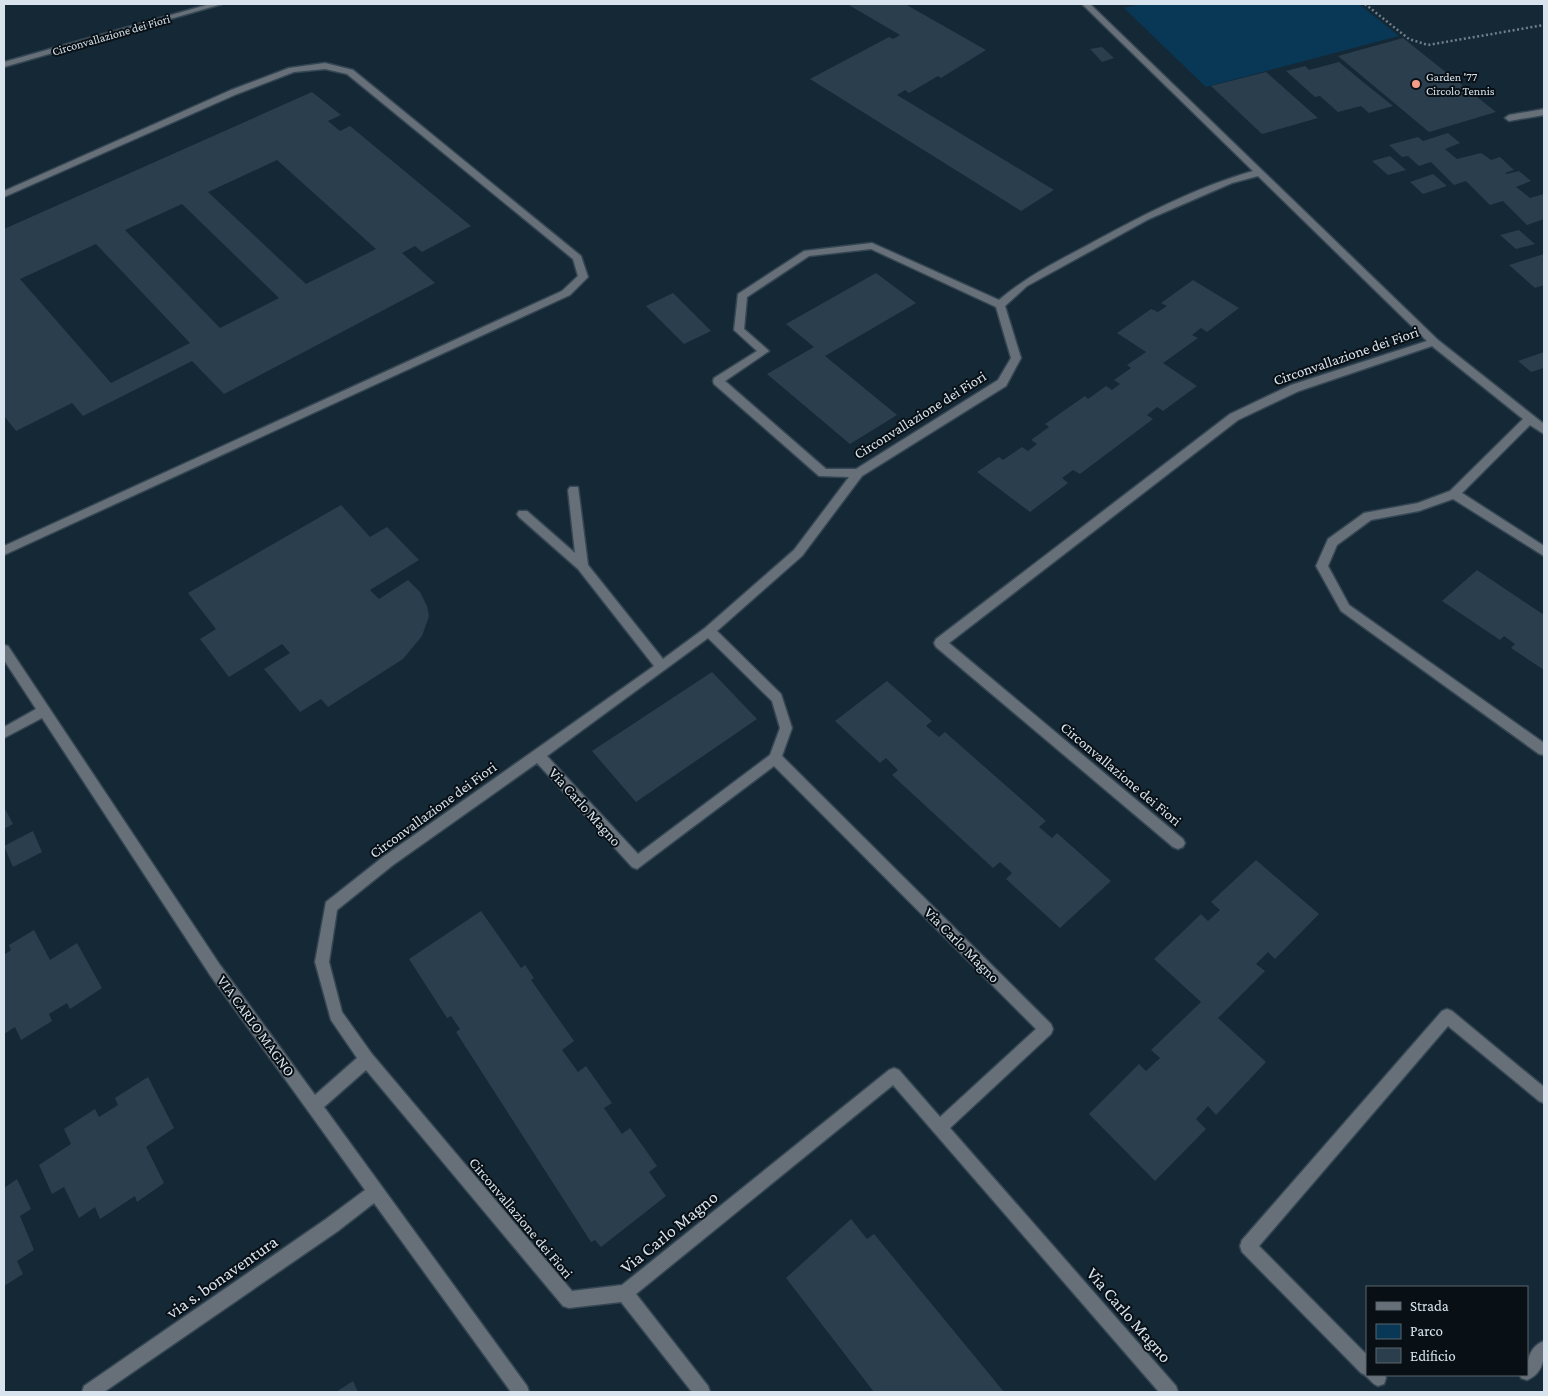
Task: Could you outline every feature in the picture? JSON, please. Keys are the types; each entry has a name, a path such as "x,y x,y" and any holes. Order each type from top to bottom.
{"street":[{"name":"Circonvallazione dei Fiori","path":"4,65 218,4"},
{"name":"Circonvallazione dei Fiori","path":"1086,4 1434,342 1544,430"},
{"path":"4,194 234,92 292,70 325,66 350,72 578,258 583,277 566,293 4,551"},
{"path":"1510,118 1544,112"},
{"path":"858,473 824,473 718,382 764,352 739,330 742,296 807,253 872,246 1000,305 1024,284 1146,217 1229,181 1261,172"},
{"name":"Circonvallazione dei Fiori","path":"625,1293 569,1300 367,1059 336,1015 322,962 331,908 388,861 662,667 709,631 798,553 858,473 1002,383 1016,358 1000,305"},
{"name":"Circonvallazione dei Fiori","path":"1178,843 940,643 1234,417 1295,388 1434,342"},
{"path":"1528,419 1454,494 1419,507 1368,516 1332,542 1322,566 1344,608 1544,750"},
{"path":"574,490 582,566"},
{"path":"1454,494 1544,552"},
{"path":"523,514 582,566 662,667"},
{"path":"709,631 777,698 786,728 775,758"},
{"name":"VIA CARLO MAGNO","path":"4,650 215,970 521,1392"},
{"path":"4,733 44,711"},
{"name":"Via Carlo Magno","path":"538,755 637,863 775,758 1046,1030 939,1128"},
{"path":"1366,1366 1248,1246 1447,1016 1544,1096"},
{"path":"314,1106 367,1059"},
{"name":"Via Carlo Magno","path":"625,1293 894,1075 1170,1392"},
{"name":"via s. bonaventura","path":"90,1392 332,1225 376,1192"},
{"path":"625,1293 702,1392"},
{"path":"1528,1371 1544,1349"}],"path":[{"path":"1365,4 1409,39 1428,45 1544,25"}],"green space":[{"path":"1141,4 1359,4 1399,36 1206,87 1124,8"}],"building":[{"path":"847,4 905,4 986,50 941,78 938,76 909,93 905,90 897,95 1054,190 1021,211 810,79 889,37 893,39 900,35"},
{"name":"Garden '77 Circolo Tennis","path":"1403,38 1496,112 1429,132 1338,56"},
{"path":"1102,47 1114,58 1102,62 1090,49"},
{"path":"1339,62 1393,106 1369,113 1361,106 1338,112 1320,96 1315,97 1286,71 1305,66 1309,70"},
{"path":"1266,72 1318,118 1262,134 1211,86"},
{"path":"312,92 341,115 328,121 340,131 350,126 471,226 422,252 415,246 402,253 435,283 224,394 192,361 83,416 72,403 16,431 4,416 4,229","holes":["277,160 376,249 306,284 208,192","182,204 279,298 220,328 125,230","96,244 190,343 111,383 20,279"]},
{"path":"1448,133 1460,143 1445,149 1457,159 1481,153 1491,160 1500,157 1514,170 1505,173 1519,171 1531,181 1516,187 1530,198 1544,194 1544,219 1527,225 1503,201 1490,205 1466,181 1454,185 1431,162 1419,166 1408,156 1402,157 1389,145 1418,137 1423,141"},
{"path":"1390,156 1406,170 1388,175 1372,161"},
{"path":"1433,174 1447,186 1423,194 1410,182"},
{"path":"1519,230 1535,244 1516,249 1500,235"},
{"path":"1544,254 1544,285 1535,288 1509,265"},
{"path":"876,273 916,303 825,356 897,415 850,444 767,374 814,347 786,324"},
{"path":"1193,280 1239,308 1207,332 1201,328 1192,335 1198,338 1163,363 1197,386 1163,411 1157,407 1147,415 1153,419 1080,474 1073,470 1062,478 1068,483 1030,512 977,472 999,457 1003,460 1022,447 1028,451 1037,444 1031,440 1049,427 1045,424 1085,396 1088,399 1106,386 1112,390 1120,384 1114,380 1131,368 1127,365 1146,352 1117,333 1151,309 1158,312 1167,306 1161,303"},
{"path":"673,293 711,331 684,344 646,306"},
{"path":"1544,352 1544,368 1531,372 1518,361"},
{"path":"341,505 370,537 387,527 419,560 370,590 379,599 408,580 420,592 427,606 429,616 422,636 403,659 328,707 321,699 300,712 264,669 290,653 282,644 229,677 200,639 216,629 188,593"},
{"path":"1477,570 1544,615 1544,670 1511,648 1515,644 1504,636 1500,640 1442,601"},
{"path":"712,672 757,719 636,802 592,751"},
{"path":"887,681 932,721 926,726 939,737 945,732 1046,821 1039,827 1052,838 1057,833 1111,881 1060,928 1006,879 1012,873 1000,862 993,868 892,775 898,770 886,758 880,763 835,721"},
{"path":"4,807 13,824 4,829"},
{"path":"33,831 42,852 13,867 4,846"},
{"path":"1256,860 1319,914 1275,959 1268,952 1256,964 1265,971 1218,1018 1266,1062 1216,1115 1208,1106 1196,1119 1206,1129 1155,1181 1089,1114 1139,1064 1146,1071 1160,1058 1151,1050 1201,1002 1154,959 1201,914 1208,921 1220,910 1211,902"},
{"path":"481,911 521,968 525,965 534,978 531,980 574,1041 562,1050 578,1072 586,1066 612,1103 604,1108 622,1134 630,1128 657,1166 649,1172 666,1196 601,1247 595,1240 591,1242 456,1032 460,1029 451,1016 447,1018 409,959"},
{"path":"34,930 50,960 77,943 102,988 70,1009 67,1003 49,1014 52,1021 21,1040 15,1027 4,1034 4,955 11,950 9,945"},
{"path":"148,1077 174,1128 146,1147 164,1183 137,1202 135,1196 100,1219 95,1207 79,1218 64,1187 52,1194 39,1165 71,1144 64,1129 95,1109 99,1117 118,1105 115,1098"},
{"path":"17,1179 31,1209 20,1216 34,1250 17,1261 23,1274 4,1286 4,1188"},
{"path":"851,1219 867,1239 874,1234 1004,1392 874,1392 786,1278"},
{"path":"353,1381 358,1392 336,1392"}],"place":[{"name":"Garden '77 Circolo Tennis","path":"1416,84"}]}
